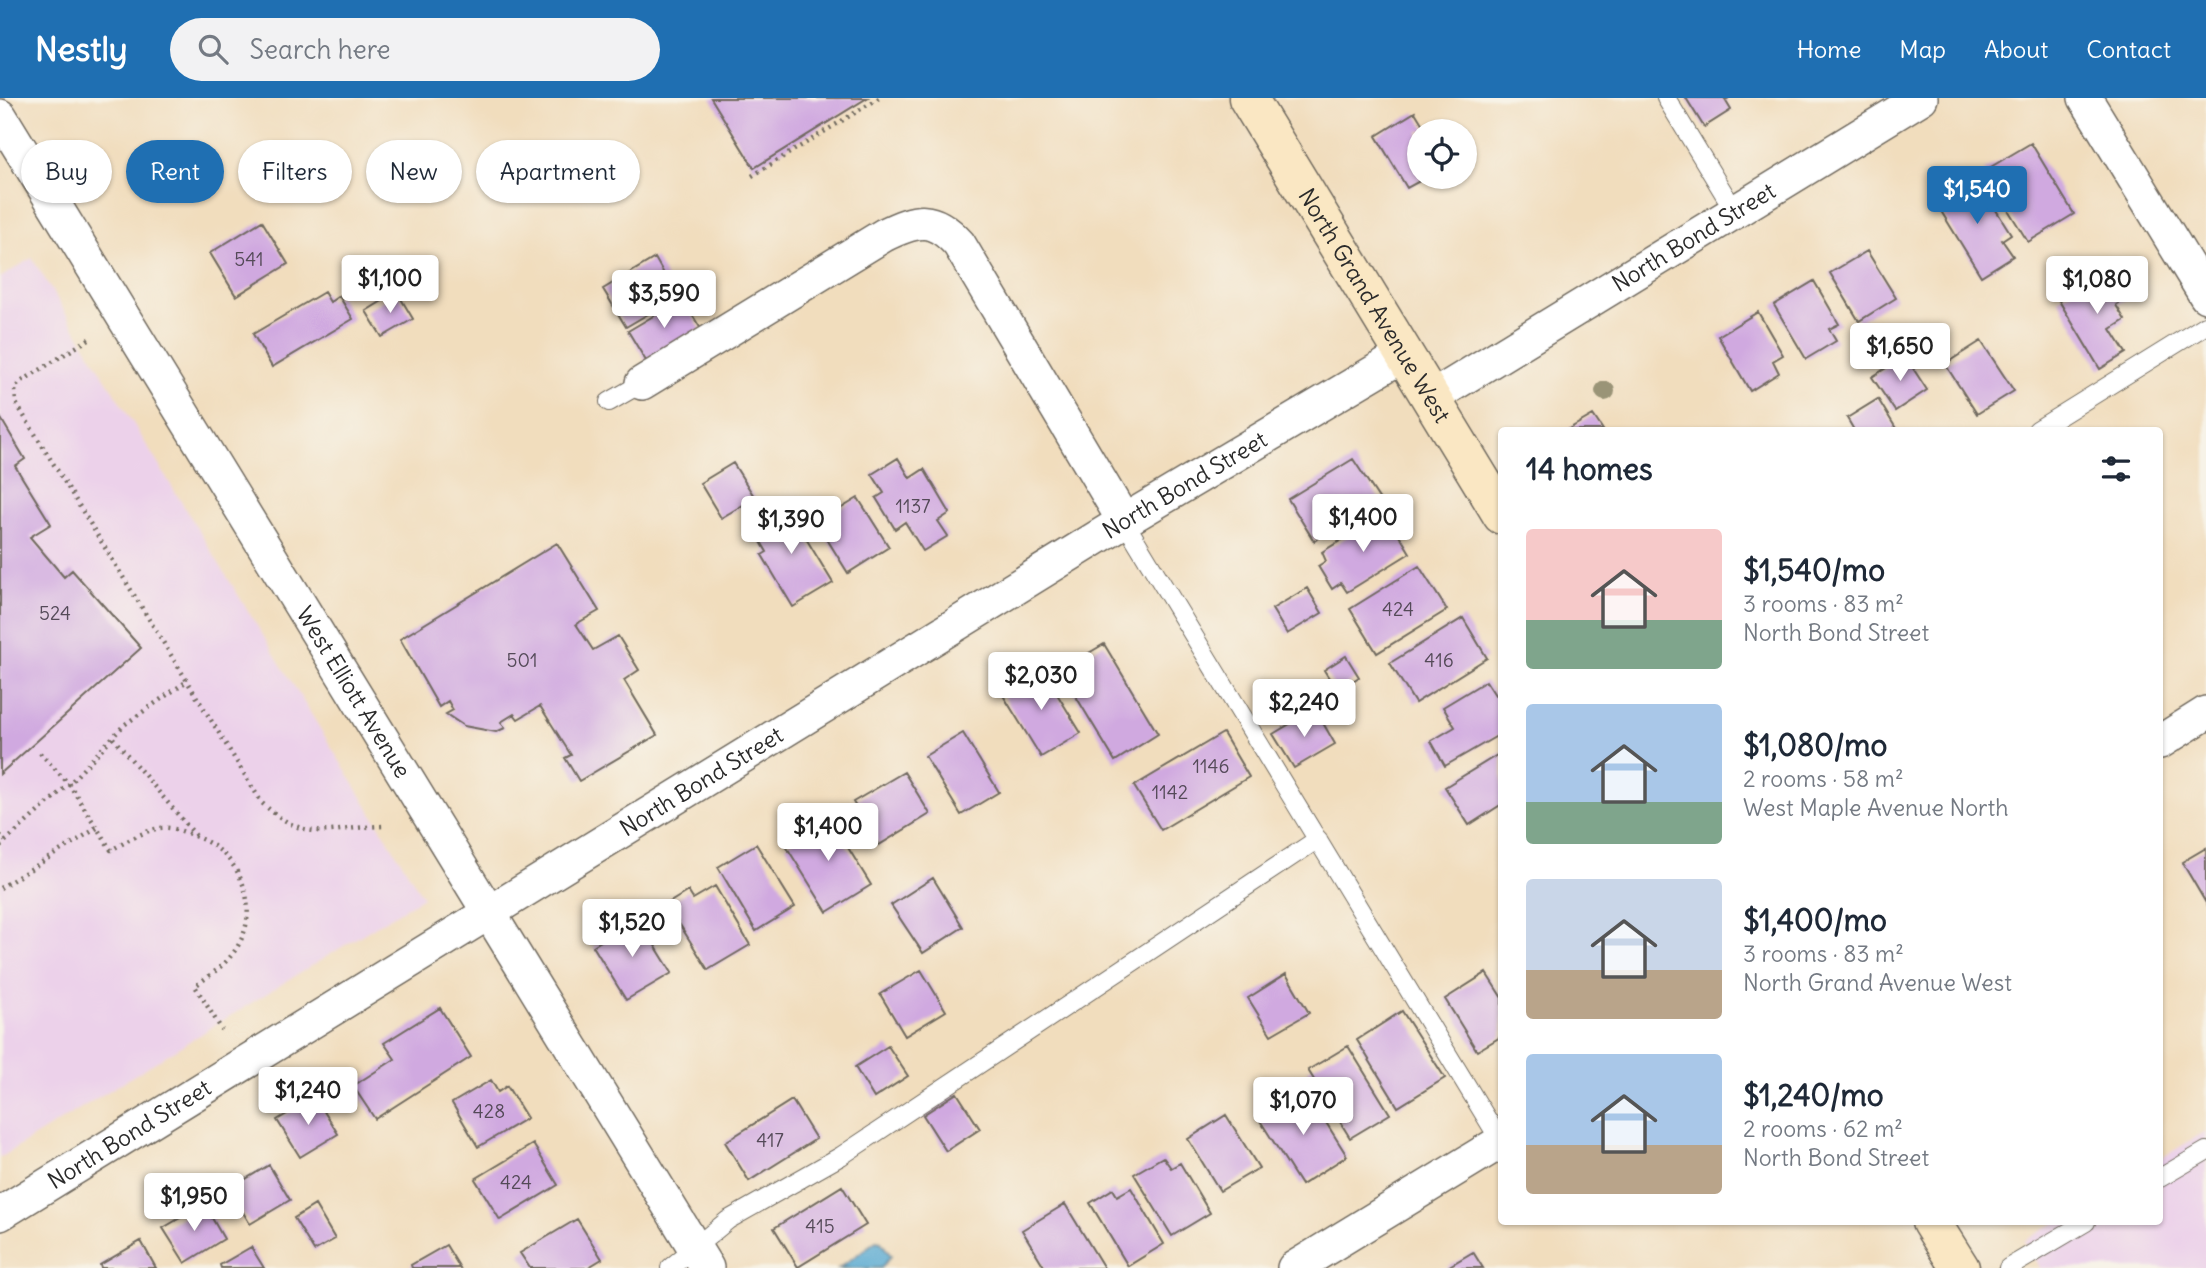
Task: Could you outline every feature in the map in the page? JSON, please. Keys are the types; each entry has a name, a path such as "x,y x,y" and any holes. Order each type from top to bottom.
{"main road":[{"name":"North Grand Avenue West","path":"1248,98 1498,508"},
{"path":"1933,1225 1959,1268"}],"street":[{"name":"North Bond Street","path":"1431,398 1734,210 1921,98"},
{"path":"2085,98 2206,296"},
{"name":"West Elliott Avenue","path":"0,116 488,914 690,1261"},
{"path":"642,383 884,235 904,225 934,223 947,231 959,244 1124,522"},
{"name":"North Bond Street","path":"0,1214 1124,522 1405,354"},
{"path":"2163,740 2206,713"},
{"path":"1294,1268 1498,1143"}],"lane":[{"path":"1666,98 1734,210"},
{"path":"2042,427 2206,325"},
{"path":"610,402 642,383"},
{"path":"1124,522 1498,1136"},
{"path":"690,1261 727,1220 841,1156 1318,839"},
{"path":"2163,1176 2206,1151"},
{"path":"2008,1268 2082,1225"}],"path":[{"path":"752,176 879,98"},
{"path":"89,339 19,383 14,396 187,681 262,803 276,815 289,824 318,832 385,826"},
{"path":"0,846 69,784 124,725 187,681"},
{"path":"113,738 198,837"},
{"path":"40,753 69,784 111,850 162,828 184,831 209,842 231,861 244,884 248,910 241,940 223,966 195,986 222,1030"},
{"path":"0,888 97,828"},
{"path":"0,835 5,841"}],"shaded area":[{"path":"32,258 423,897 0,1158 0,278"},
{"path":"2206,1131 2206,1268 2040,1268 2024,1241 2052,1225 2163,1225 2163,1157"}],"water":[{"path":"876,1241 881,1242 891,1256 881,1268 839,1268"}],"building":[{"path":"711,98 867,98 754,168"},
{"path":"1686,98 1729,98 1725,100 1731,110 1704,127"},
{"path":"1415,112 1419,119 1407,119 1407,188 1376,136"},
{"path":"2031,143 2074,214 2028,242 1984,171"},
{"path":"1976,178 2011,234 2002,240 2013,256 1981,276 1936,203"},
{"path":"262,221 288,264 236,296 210,253"},
{"path":"1867,251 1896,298 1859,321 1830,273"},
{"path":"655,258 677,297 626,327 603,289"},
{"path":"2110,268 2128,298 2116,305 2125,320 2111,329 2126,353 2100,369 2058,299"},
{"path":"1814,281 1839,324 1829,329 1836,341 1806,359 1774,305"},
{"path":"324,292 330,302 339,296 353,319 272,367 253,334"},
{"path":"397,292 413,319 382,337 366,311"},
{"path":"682,299 701,329 646,361 628,331"},
{"path":"1758,312 1783,355 1773,361 1779,373 1750,391 1718,336"},
{"path":"1981,341 2014,391 1977,414 1945,364"},
{"path":"1905,356 1927,390 1895,411 1872,377"},
{"path":"1878,399 1895,427 1852,427 1847,418"},
{"path":"1593,415 1601,427 1572,427"},
{"path":"0,417 25,459 15,466 51,524 30,537 64,577 72,570 141,648 0,774"},
{"path":"898,458 910,478 924,469 950,513 938,521 948,536 923,551 905,522 895,529 876,498 884,493 872,474"},
{"path":"1353,459 1380,500 1314,541 1288,499"},
{"path":"733,463 755,498 721,518 700,483"},
{"path":"858,498 889,547 848,573 817,523"},
{"path":"785,504 833,583 793,607 762,555 767,552 751,525"},
{"path":"1386,513 1410,553 1347,592 1341,583 1332,589 1318,566 1326,561 1322,552"},
{"path":"557,543 599,611 576,624 593,650 618,636 639,670 624,680 657,735 579,781 565,758 571,755 540,706 518,719 514,714 501,722 505,728 496,732 464,726 446,714 453,710 448,701 439,707 400,639"},
{"path":"1419,566 1447,610 1377,653 1350,609"},
{"path":"1307,588 1322,613 1287,634 1272,609"},
{"path":"1463,618 1487,658 1415,703 1390,663"},
{"path":"1104,644 1158,734 1115,761 1060,670"},
{"path":"1346,656 1359,677 1337,691 1324,670"},
{"path":"1041,668 1081,733 1041,757 1001,692"},
{"path":"1486,681 1495,695 1498,695 1498,735 1445,766 1431,741 1455,727 1443,707"},
{"path":"1315,709 1335,744 1294,768 1273,734"},
{"path":"963,733 999,792 961,815 925,756"},
{"path":"1223,733 1249,777 1161,830 1134,786"},
{"path":"1498,754 1498,807 1469,825 1445,787"},
{"path":"904,772 930,814 879,845 853,802"},
{"path":"826,812 871,885 827,912 786,846 801,836 798,830"},
{"path":"756,844 795,907 756,931 718,867"},
{"path":"2206,848 2206,903 2182,862"},
{"path":"933,878 963,927 923,953 891,905"},
{"path":"715,886 750,945 708,970 667,904 688,891 693,899"},
{"path":"638,918 672,973 626,1000 593,946"},
{"path":"921,970 946,1011 905,1036 880,994"},
{"path":"1486,973 1498,992 1498,1038 1477,1051 1445,999"},
{"path":"1286,974 1309,1013 1271,1035 1248,998"},
{"path":"440,1008 471,1057 375,1119 353,1086 395,1059 384,1043"},
{"path":"1402,1011 1445,1078 1398,1107 1357,1040"},
{"path":"888,1046 908,1076 874,1098 855,1067"},
{"path":"1348,1046 1390,1114 1350,1138 1308,1070"},
{"path":"491,1080 498,1092 507,1086 527,1118 478,1147 452,1103"},
{"path":"1305,1089 1347,1156 1301,1185 1259,1119"},
{"path":"957,1093 980,1129 946,1151 923,1115"},
{"path":"315,1097 338,1134 300,1157 277,1120"},
{"path":"792,1100 816,1139 749,1181 725,1142"},
{"path":"1226,1115 1259,1168 1220,1191 1188,1139"},
{"path":"533,1144 558,1185 500,1220 475,1179"},
{"path":"1163,1157 1171,1168 1180,1163 1210,1213 1172,1236 1134,1174"},
{"path":"269,1165 290,1200 250,1224 229,1189"},
{"path":"842,1186 866,1225 798,1267 774,1228"},
{"path":"1131,1188 1164,1244 1128,1266 1090,1203 1113,1189 1117,1196"},
{"path":"204,1204 224,1239 185,1263 163,1228"},
{"path":"1065,1204 1104,1268 1045,1268 1022,1230"},
{"path":"315,1205 335,1239 314,1251 294,1218"},
{"path":"577,1219 602,1259 587,1268 530,1268 520,1253"},
{"path":"141,1241 156,1268 101,1268 100,1265"},
{"path":"446,1245 460,1268 412,1268 411,1265"},
{"path":"251,1247 264,1268 221,1268 220,1265"},
{"path":"1473,1252 1483,1268 1446,1268"}]}
